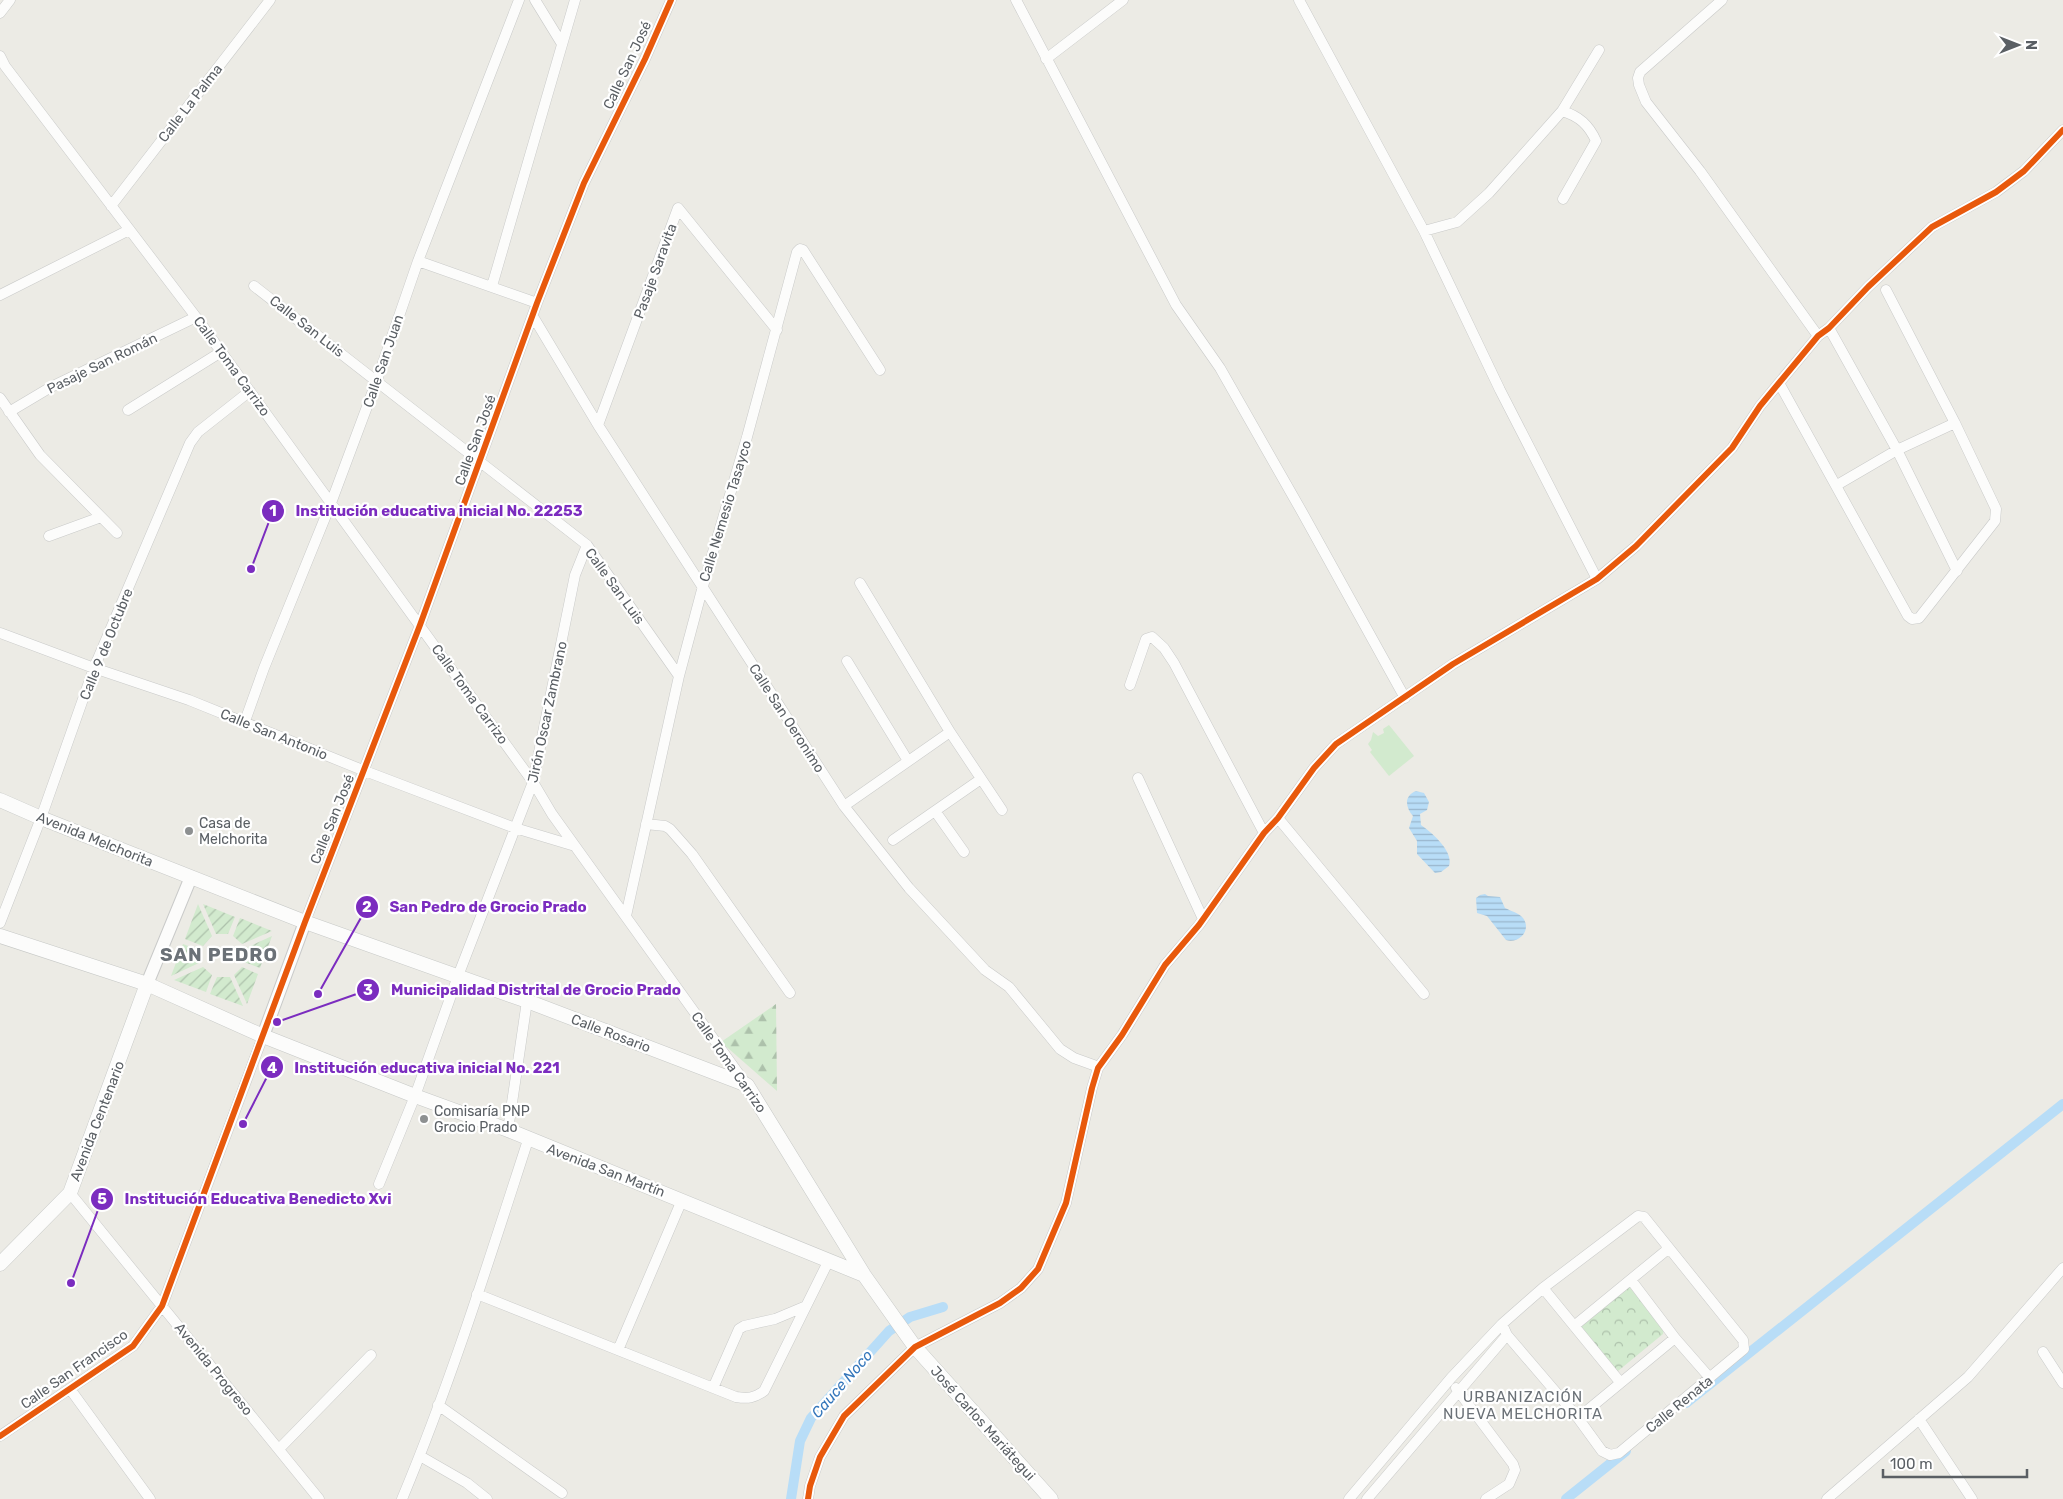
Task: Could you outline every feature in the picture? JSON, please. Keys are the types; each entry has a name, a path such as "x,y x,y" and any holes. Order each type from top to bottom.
{"main road":[{"name":"Avenida Melchorita","path":"0,800 305,922"},
{"name":"Calle Rosario","path":"305,922 528,1001 747,1085"},
{"name":"Avenida San Martín","path":"0,936 147,984 263,1036 415,1096 508,1130 528,1140 682,1200 864,1275"},
{"name":"Avenida Centenario","path":"0,1264 70,1193 147,984"},
{"name":"Calle Toma Carrizo","path":"747,1085 864,1275 903,1329"},
{"name":"José Carlos Mariátegui","path":"903,1329 915,1347 1051,1499"}],"street":[{"path":"0,13 10,0"},
{"name":"Calle La Palma","path":"110,206 270,0"},
{"name":"Calle San Juan","path":"245,721 264,668 331,504 377,380 418,261 519,0"},
{"path":"535,0 562,44"},
{"path":"492,286 575,0"},
{"name":"Calle San José","path":"263,1036 305,922 420,626 584,183 645,59 671,0"},
{"path":"1016,0 1176,305 1220,368 1404,698"},
{"path":"1046,59 1123,0"},
{"path":"1299,0 1424,231 1500,390 1597,579"},
{"path":"1722,0 1640,72 1638,78 1639,85 1646,102 1700,171 1818,336"},
{"path":"1424,231 1456,222 1489,193 1562,111 1599,50"},
{"name":"Calle Toma Carrizo","path":"0,56 3,67 130,230 250,391 533,782 552,814 747,1085"},
{"path":"1562,111 1583,120 1596,141 1563,199"},
{"path":"808,1499 810,1486 820,1457 844,1416 915,1347 1000,1303 1021,1288 1038,1268 1066,1204 1092,1088 1099,1067 1122,1035 1165,965 1203,919 1264,833 1278,818 1314,768 1336,744 1453,664 1597,579 1636,546 1732,448 1760,406 1818,336 1829,328 1868,287 1932,226 1996,192 2024,171 2063,130"},
{"name":"Pasaje Saravita","path":"598,426 678,208 777,330"},
{"path":"0,295 130,230"},
{"name":"Calle Nemesio Tasayco","path":"626,916 679,676 702,586 747,437 797,252 800,249 803,250 880,370"},
{"path":"418,261 538,303"},
{"name":"Calle San Luis","path":"254,286 481,461 587,546 679,676"},
{"path":"1779,383 1910,618 1914,619 1921,616 1995,521 1996,514 1995,505 1955,423 1886,290"},
{"name":"Pasaje San Román","path":"9,412 51,387 196,317"},
{"name":"Calle San Oeronimo","path":"534,318 598,426 844,806 909,888 985,970 1009,987 1060,1049 1074,1058 1099,1067"},
{"path":"1829,328 1897,450 1957,571"},
{"path":"128,410 221,352"},
{"name":"Calle 9 de Octubre","path":"0,922 41,818 94,668 190,443 198,432 250,391"},
{"path":"0,398 40,455 117,533"},
{"path":"1837,485 1897,450 1955,423"},
{"path":"49,536 101,518"},
{"name":"Jirón Oscar Zambrano","path":"379,1184 415,1096 458,976 533,782 575,575 587,546"},
{"path":"860,583 950,732 1002,810"},
{"name":"Calle San Antonio","path":"0,632 94,668 245,721 365,771 515,828 575,846"},
{"path":"1130,685 1146,639 1150,637 1155,639 1174,663 1264,833"},
{"path":"847,662 908,761"},
{"path":"844,806 950,732"},
{"path":"1138,778 1203,919"},
{"path":"894,840 981,779"},
{"path":"935,811 964,852"},
{"path":"1278,818 1424,994"},
{"path":"646,824 670,829 692,854 790,993"},
{"path":"147,984 191,877"},
{"path":"508,1130 528,1001"},
{"name":"Calle San Francisco","path":"0,1436 134,1346 162,1306 263,1036"},
{"path":"402,1499 420,1456 477,1294 528,1140"},
{"name":"Avenida Progreso","path":"70,1193 319,1499"},
{"path":"618,1350 682,1200"},
{"path":"1349,1499 1451,1378 1502,1324 1543,1288 1638,1216 1644,1217 1668,1249 1574,1326"},
{"name":"Calle Renata","path":"1578,1418 1602,1451 1610,1455 1619,1452 1744,1349 1743,1340 1668,1249"},
{"path":"477,1294 736,1397 747,1399 764,1391 829,1260"},
{"path":"1827,1499 1968,1378 2063,1268"},
{"path":"1631,1280 1675,1338 1710,1378"},
{"path":"1543,1288 1620,1382"},
{"path":"713,1388 739,1329 744,1326 775,1319 806,1306"},
{"path":"1502,1324 1507,1334 1578,1418 1675,1338"},
{"path":"1368,1499 1507,1334"},
{"path":"2043,1352 2063,1383"},
{"path":"279,1449 371,1355"},
{"path":"1451,1378 1459,1393 1513,1464 1515,1470 1509,1484 1486,1499"},
{"path":"70,1389 150,1499"},
{"path":"438,1405 562,1494"},
{"path":"1919,1419 1972,1499"},
{"path":"420,1456 467,1483 487,1499"}],"green space":[{"path":"1389,725 1414,756 1389,776 1370,752 1372,750 1368,744 1373,732 1378,736 1384,733 1383,729"},
{"path":"198,904 212,936 203,946 185,939"},
{"path":"203,904 235,917 228,934 216,934"},
{"path":"240,918 272,931 242,944 233,936"},
{"path":"272,936 260,968 244,962 244,949"},
{"path":"183,944 201,951 201,962 171,976"},
{"path":"203,967 212,975 206,992 174,980"},
{"path":"242,967 258,974 247,1004 234,975"},
{"path":"217,977 230,977 243,1006 210,994"},
{"path":"776,1004 777,1091 721,1042"},
{"path":"1625,1282 1664,1328 1663,1334 1618,1371 1613,1372 1574,1320"}],"water":[{"path":"1416,791 1424,793 1429,802 1427,810 1420,814 1421,825 1441,843 1450,860 1449,866 1441,872 1435,873 1417,854 1417,841 1409,828 1413,816 1407,806 1407,799"},
{"path":"1485,894 1500,897 1505,908 1523,918 1526,927 1523,935 1515,940 1506,940 1487,916 1477,913 1476,898"}],"waterway":[{"path":"1686,1403 2063,1104"},
{"name":"Cauce Noco","path":"791,1499 800,1441 811,1418 889,1331 910,1317 943,1307"},
{"path":"1566,1499 1626,1451"}],"cycle path":[{"path":"0,1436 133,1346 162,1306 305,922 420,625 537,303 584,183 645,59 671,0"},
{"path":"808,1499 810,1486 820,1457 844,1416 915,1347 1000,1303 1021,1288 1038,1269 1066,1203 1098,1068 1122,1035 1165,965 1199,925 1264,833 1278,818 1314,768 1336,744 1453,664 1597,579 1636,546 1732,448 1760,406 1818,336 1829,328 1868,287 1932,227 1996,192 2024,171 2063,130"}],"place":[{"name":"Institución educativa inicial No. 22253","path":"251,569"},
{"name":"Casa de Melchorita","path":"189,831"},
{"name":"San Pedro de Grocio Prado","path":"318,994"},
{"name":"Municipalidad Distrital de Grocio Prado","path":"277,1022"},
{"name":"Comisaría PNP Grocio Prado","path":"424,1119"},
{"name":"Institución educativa inicial No. 221","path":"243,1124"},
{"name":"Institución Educativa Benedicto Xvi","path":"71,1283"}],"district":[{"name":"SAN PEDRO","path":"219,954"},
{"name":"URBANIZACIÓN NUEVA MELCHORITA","path":"1523,1406"}]}
